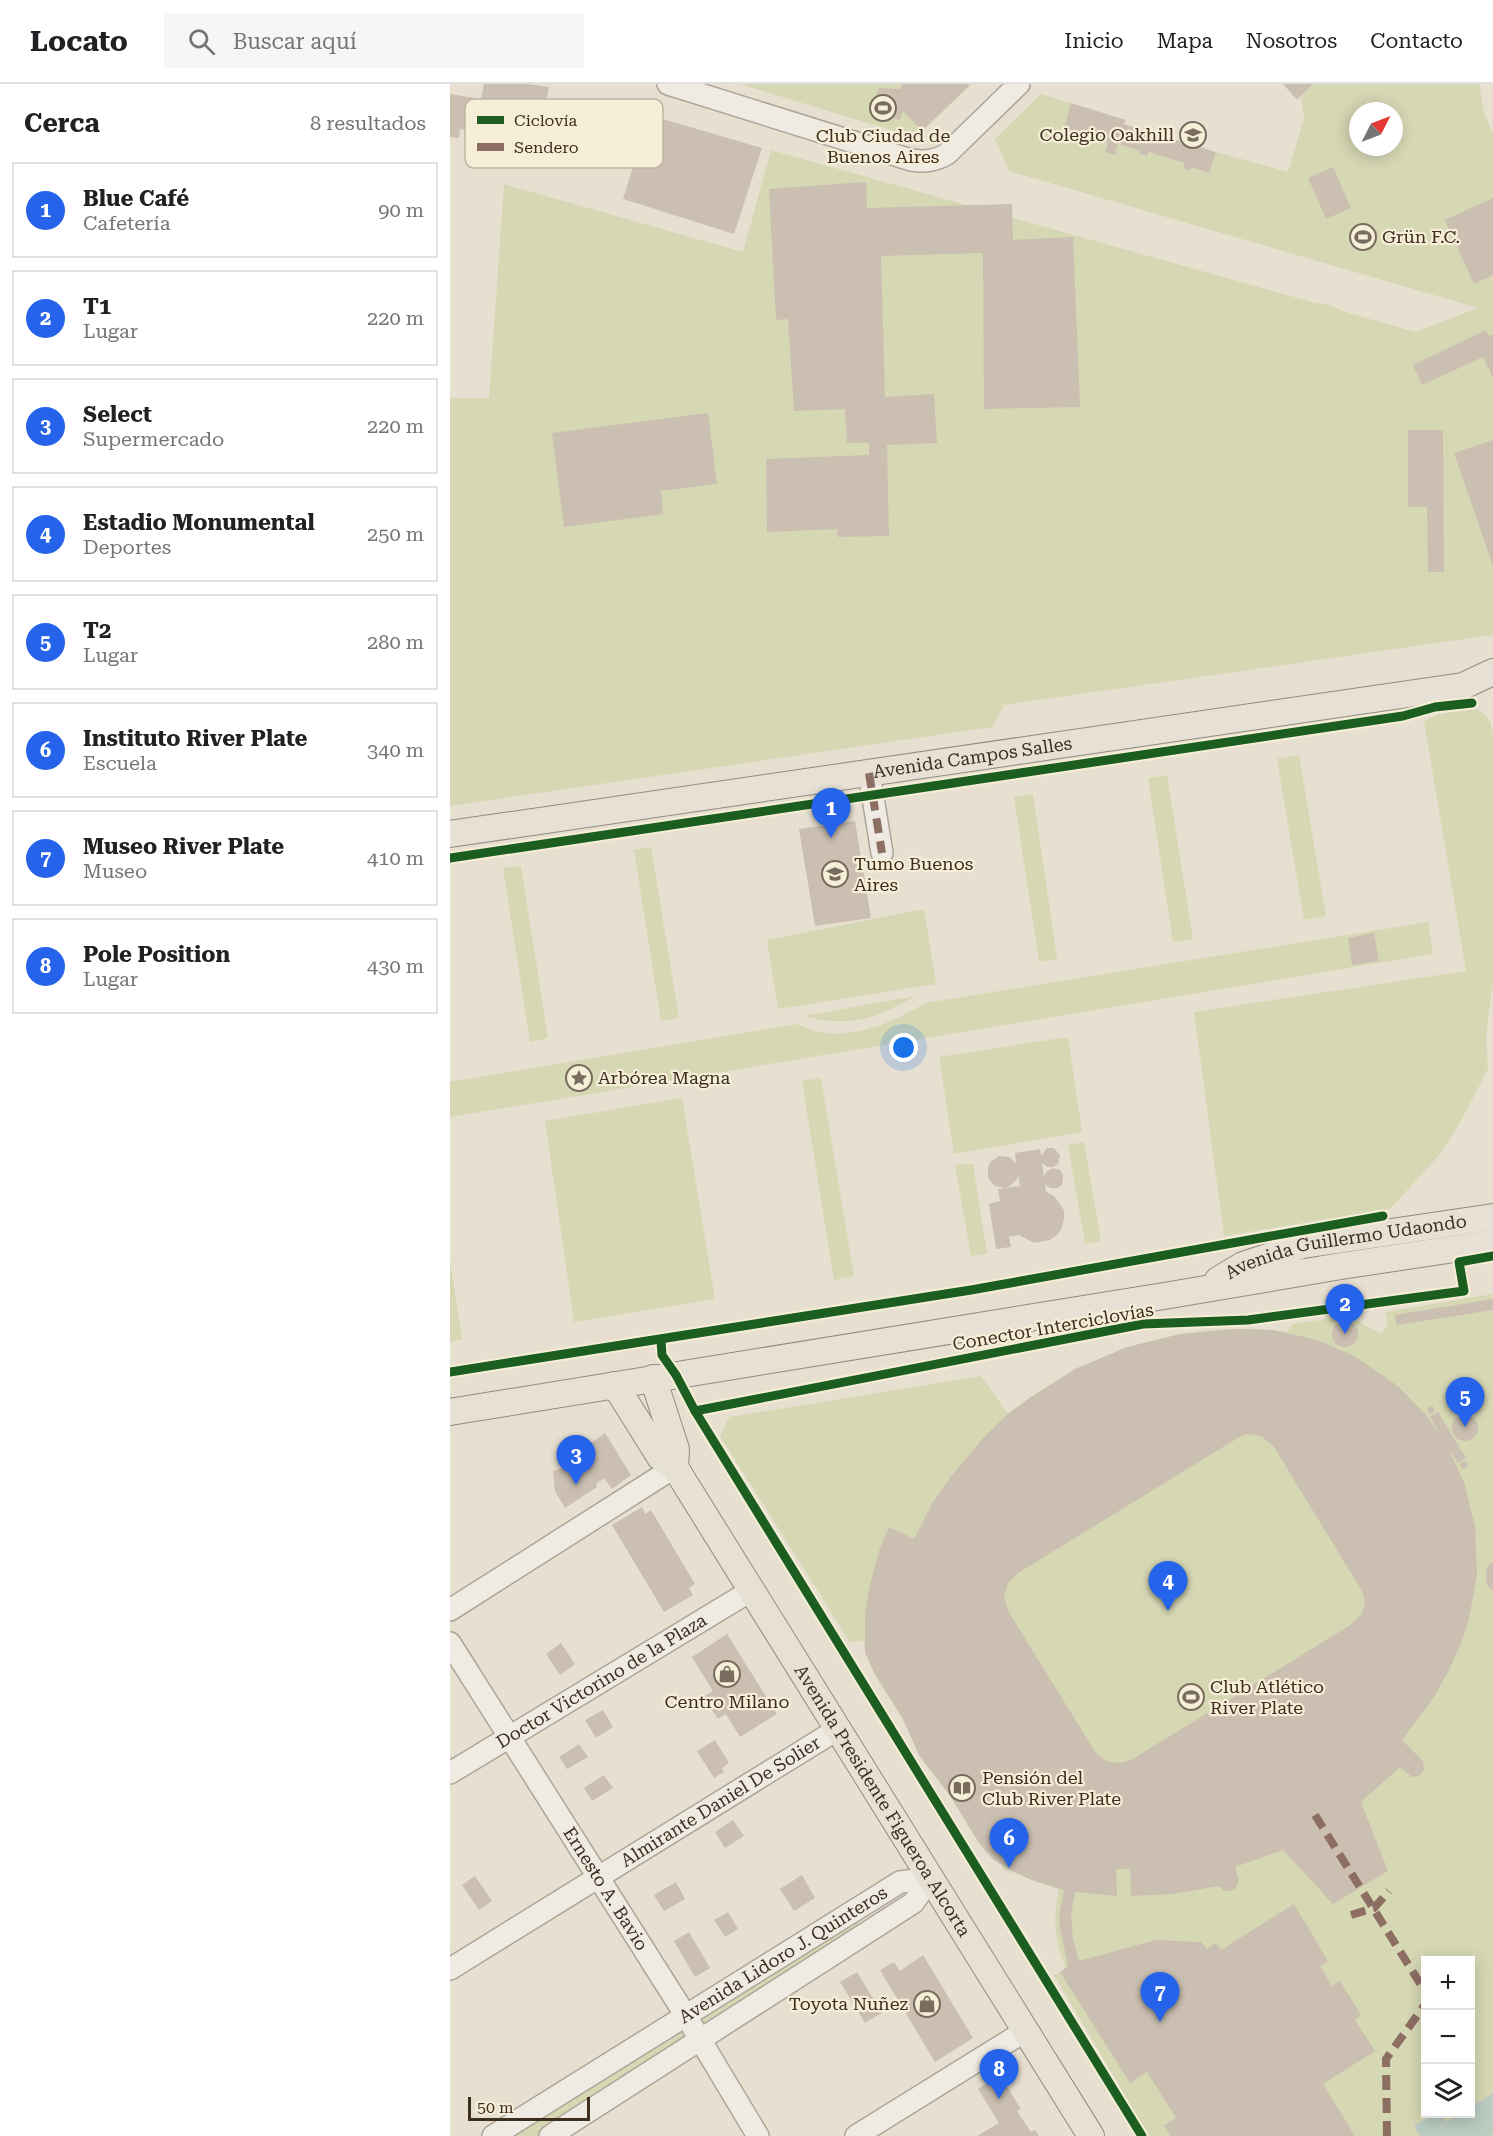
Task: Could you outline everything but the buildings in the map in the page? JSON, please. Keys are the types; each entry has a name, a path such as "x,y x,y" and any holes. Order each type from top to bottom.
{"main road":[{"name":"Avenida Campos Salles","path":"450,834 1463,686 1493,672"},
{"name":"Avenida Guillermo Udaondo","path":"450,1412 1341,1266 1491,1223"},
{"name":"Avenida Guillermo Udaondo","path":"1203,1289 1243,1265 1303,1245 1491,1223"},
{"name":"Avenida Presidente Figueroa Alcorta","path":"653,1378 676,1449 675,1467"},
{"name":"Avenida Presidente Figueroa Alcorta","path":"615,1385 660,1457 675,1467 1091,2136"}],"street":[{"path":"668,84 911,160 923,161 938,159 947,154 1019,84"},
{"path":"869,773 882,853"},
{"path":"450,1610 675,1467"},
{"name":"Doctor Victorino de la Plaza","path":"450,1773 752,1590"},
{"name":"Ernesto A. Bavio","path":"450,1643 686,2016 758,2136"},
{"name":"Almirante Daniel De Solier","path":"450,1969 838,1729"},
{"name":"Avenida Lidoro J. Quinteros","path":"493,2136 900,1882 931,1878"},
{"name":"Avenida Lidoro J. Quinteros","path":"550,2136 913,1903 931,1878"},
{"path":"856,2136 1025,2031"}],"green space":[{"name":"Club Ciudad de Buenos Aires","path":"740,84 972,84 913,137"},
{"path":"1311,84 1479,84 1484,113 1493,134 1493,635 1004,705 993,727 450,806 450,398 489,398 504,184 743,252 771,150 1329,305 1415,332 1478,308 1009,171 995,139 1041,94 1071,103 1064,128 1108,142 1105,151 1115,154 1118,144 1140,151 1140,155 1147,156 1149,152 1184,163 1183,169 1190,170 1191,167 1209,173 1216,152 1288,172 1304,118 1301,96"},
{"path":"1476,709 1489,720 1493,737 1493,980 1486,1037 1488,1069 1442,1152 1390,1209 1224,1236 1194,1012 1466,971 1424,721 1440,714"},
{"path":"1299,755 1326,916 1304,920 1277,759"},
{"path":"1167,775 1193,939 1173,942 1148,778"},
{"path":"1033,794 1057,959 1039,962 1014,797"},
{"path":"651,847 679,1018 661,1021 634,850"},
{"path":"521,866 548,1038 530,1042 503,868"},
{"path":"924,909 936,984 778,1009 767,940"},
{"path":"1428,922 1433,954 450,1117 450,1082 797,1024 819,1032 833,1034 860,1031 901,1017 925,1003"},
{"path":"915,996 888,1011 862,1019 834,1021 804,1016"},
{"path":"1068,1037 1082,1132 954,1154 939,1057"},
{"path":"821,1078 854,1276 834,1280 802,1081"},
{"path":"682,1098 715,1299 574,1322 545,1121"},
{"path":"1084,1142 1101,1241 1085,1244 1068,1145"},
{"path":"973,1164 987,1254 971,1256 955,1165"},
{"path":"450,1261 462,1339 450,1342"},
{"name":"Club Atlético River Plate","path":"1493,1294 1493,2136 1149,2136 1054,1975 1066,1968 1059,1948 1056,1929 1059,1889 1008,1869 993,1859 981,1846 957,1806 919,1755 904,1722 873,1672 864,1641 850,1642 720,1436 729,1417 981,1376 1008,1414 1071,1373 1139,1344 1175,1335 1212,1330 1249,1329 1287,1332 1293,1324 1347,1316 1382,1334 1388,1324 1385,1312"},
{"path":"856,1920 862,1929 704,2031 698,2020"},
{"path":"680,2031 687,2040 537,2136 511,2136"}],"shaded area":[{"path":"1493,2093 1493,2134 1489,2136 1420,2136 1414,2126 1427,2118 1443,2118 1446,2122 1453,2118 1475,2118 1475,2104"}],"marked path":[{"path":"869,773 882,853"},
{"path":"1315,1815 1421,1985"},
{"path":"1351,1915 1374,1908 1389,1891"},
{"path":"1387,2136 1386,2059 1421,2010"}],"cycle path":[{"path":"450,858 1403,716 1435,707 1472,703"},
{"path":"450,1372 971,1290 1383,1216"},
{"name":"Conector Interciclovías","path":"695,1411 1143,1324 1248,1320 1464,1291 1459,1262 1493,1256"},
{"path":"661,1340 662,1355 676,1375 695,1411 1142,2136"}],"place":[{"name":"Club Ciudad de Buenos Aires","path":"883,108"},
{"name":"Colegio Oakhill","path":"1193,135"},
{"name":"Grün F.C.","path":"1363,237"},
{"name":"Blue Café","path":"831,838"},
{"name":"Tumo Buenos Aires","path":"835,874"},
{"name":"Arbórea Magna","path":"579,1078"},
{"name":"T1","path":"1345,1334"},
{"name":"T2","path":"1465,1427"},
{"name":"Select","path":"576,1485"},
{"name":"Estadio Monumental","path":"1168,1611"},
{"name":"Centro Milano","path":"727,1674"},
{"name":"Club Atlético River Plate","path":"1191,1697"},
{"name":"Pensión del Club River Plate","path":"962,1788"},
{"name":"Instituto River Plate","path":"1009,1868"},
{"name":"Toyota Nuñez","path":"927,2004"},
{"name":"Museo River Plate","path":"1160,2022"},
{"name":"Pole Position","path":"999,2099"}]}
